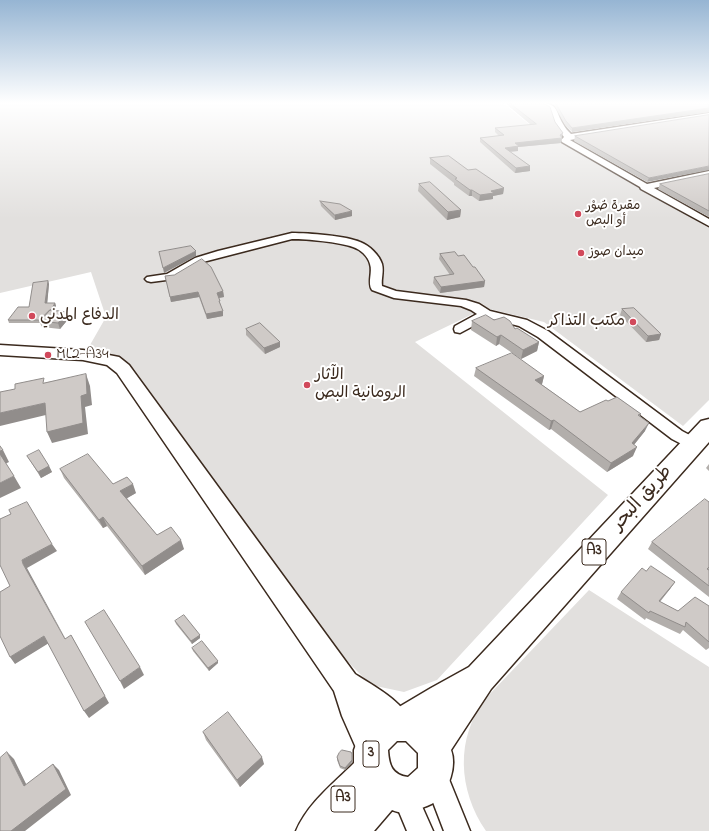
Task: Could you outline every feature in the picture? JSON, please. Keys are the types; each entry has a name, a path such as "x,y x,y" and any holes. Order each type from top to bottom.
{"highway":[{"name":"طريق البحر","path":"434,760 480,678 701,435"},
{"name":"طريق البحر","path":"400,724 480,678"},
{"path":"384,776 417,793 427,786 434,760 426,734 415,727 400,724"},
{"name":"3","path":"384,776 377,737 386,728 400,724"},
{"name":"A3","path":"315,831 328,815 384,776"},
{"name":"A3","path":"349,831 384,776"}],"main road":[{"path":"0,350 83,355 113,361 123,369 345,684 356,716 384,776"},
{"path":"345,684 374,703 400,724"}],"street":[{"path":"568,142 709,223"},
{"path":"644,186 709,174"},
{"path":"699,176 709,182"},
{"path":"151,279 170,278 199,260 292,236 306,236 356,244 364,248 372,256 375,262 377,274 374,282 376,288 394,294 462,303 475,307 486,314 523,323 543,334 677,435 701,435"},
{"path":"460,329 486,314"},
{"path":"434,760 457,831"},
{"path":"384,776 420,831"}],"shaded area":[{"name":"الآثار الرومانية البص","path":"0,142 564,142 709,228 709,400 683,426 544,322 485,308 415,342 608,495 437,680 404,692 371,685 340,654 134,369 116,356 86,352 106,317 91,272 0,293"},
{"path":"589,590 709,667 709,831 486,831 477,815 470,799 464,764 465,747 469,730 476,714 486,698"}],"building":[{"path":"485,142 526,142 515,143 519,146 505,148 530,166 516,168"},
{"path":"585,142 709,142 709,166 649,178"},
{"path":"449,156 468,170 476,169 504,188 491,191 494,193 480,195 455,179 457,178 430,158"},
{"path":"709,174 709,211 660,184"},
{"path":"430,182 461,210 448,212 419,184"},
{"path":"320,201 340,204 352,211 335,215"},
{"path":"191,246 196,251 163,268 159,252"},
{"path":"455,252 458,256 464,255 485,281 441,287 434,277 454,274 440,254"},
{"path":"202,259 211,267 223,291 217,293 223,311 206,314 198,292 170,297 165,276 174,275"},
{"path":"48,281 45,303 55,303 51,310 41,320 8,320 18,307 29,307 33,283"},
{"path":"634,308 661,334 648,336 622,309"},
{"path":"50,310 68,312 58,323 39,321"},
{"path":"486,315 494,320 504,317 510,321 515,329 517,328 539,342 523,350 501,335 497,337 472,321"},
{"path":"260,323 280,342 264,348 246,329"},
{"path":"512,353 544,376 535,380 580,412 606,400 608,401 617,397 641,414 638,415 649,423 632,443 637,447 611,463 554,420 551,421 476,368"},
{"path":"86,374 87,394 81,396 83,423 47,432 45,403 0,413 0,392 15,389 15,384 44,378 43,383"},
{"path":"39,450 49,466 38,472 27,456"},
{"path":"0,454 14,476 0,483"},
{"path":"88,454 113,484 127,477 133,484 120,491 157,535 171,527 181,540 142,566 103,517 99,520 60,469"},
{"path":"705,499 709,502 709,567 707,569 709,570 709,586 652,542"},
{"path":"27,502 52,544 22,560 23,564 65,639 71,635 105,696 84,711 44,636 10,657 0,636 0,592 10,586 0,565 0,519 11,514 9,510"},
{"path":"651,566 675,582 659,601 678,611 695,597 709,606 709,642 686,622 685,627 650,611 649,613 621,592 642,568 646,571"},
{"path":"104,610 140,667 120,681 85,622"},
{"path":"184,615 200,635 191,641 175,621"},
{"path":"202,641 218,661 208,668 192,648"},
{"path":"228,712 262,757 237,780 203,732"},
{"path":"342,750 351,752 352,754 352,760 345,768 340,766 337,757"},
{"path":"7,752 24,786 53,764 66,789 11,831 0,831 0,758"}],"place":[{"name":"مقبرة صُوْر أو البص","path":"578,214"},
{"name":"ميدان صوز","path":"581,253"},
{"name":"الدفاع المدني","path":"32,316"},
{"name":"مكتب التذاكر","path":"633,322"},
{"name":"ML2-A34","path":"48,355"},
{"name":"الآثار الرومانية البص","path":"307,385"}]}
